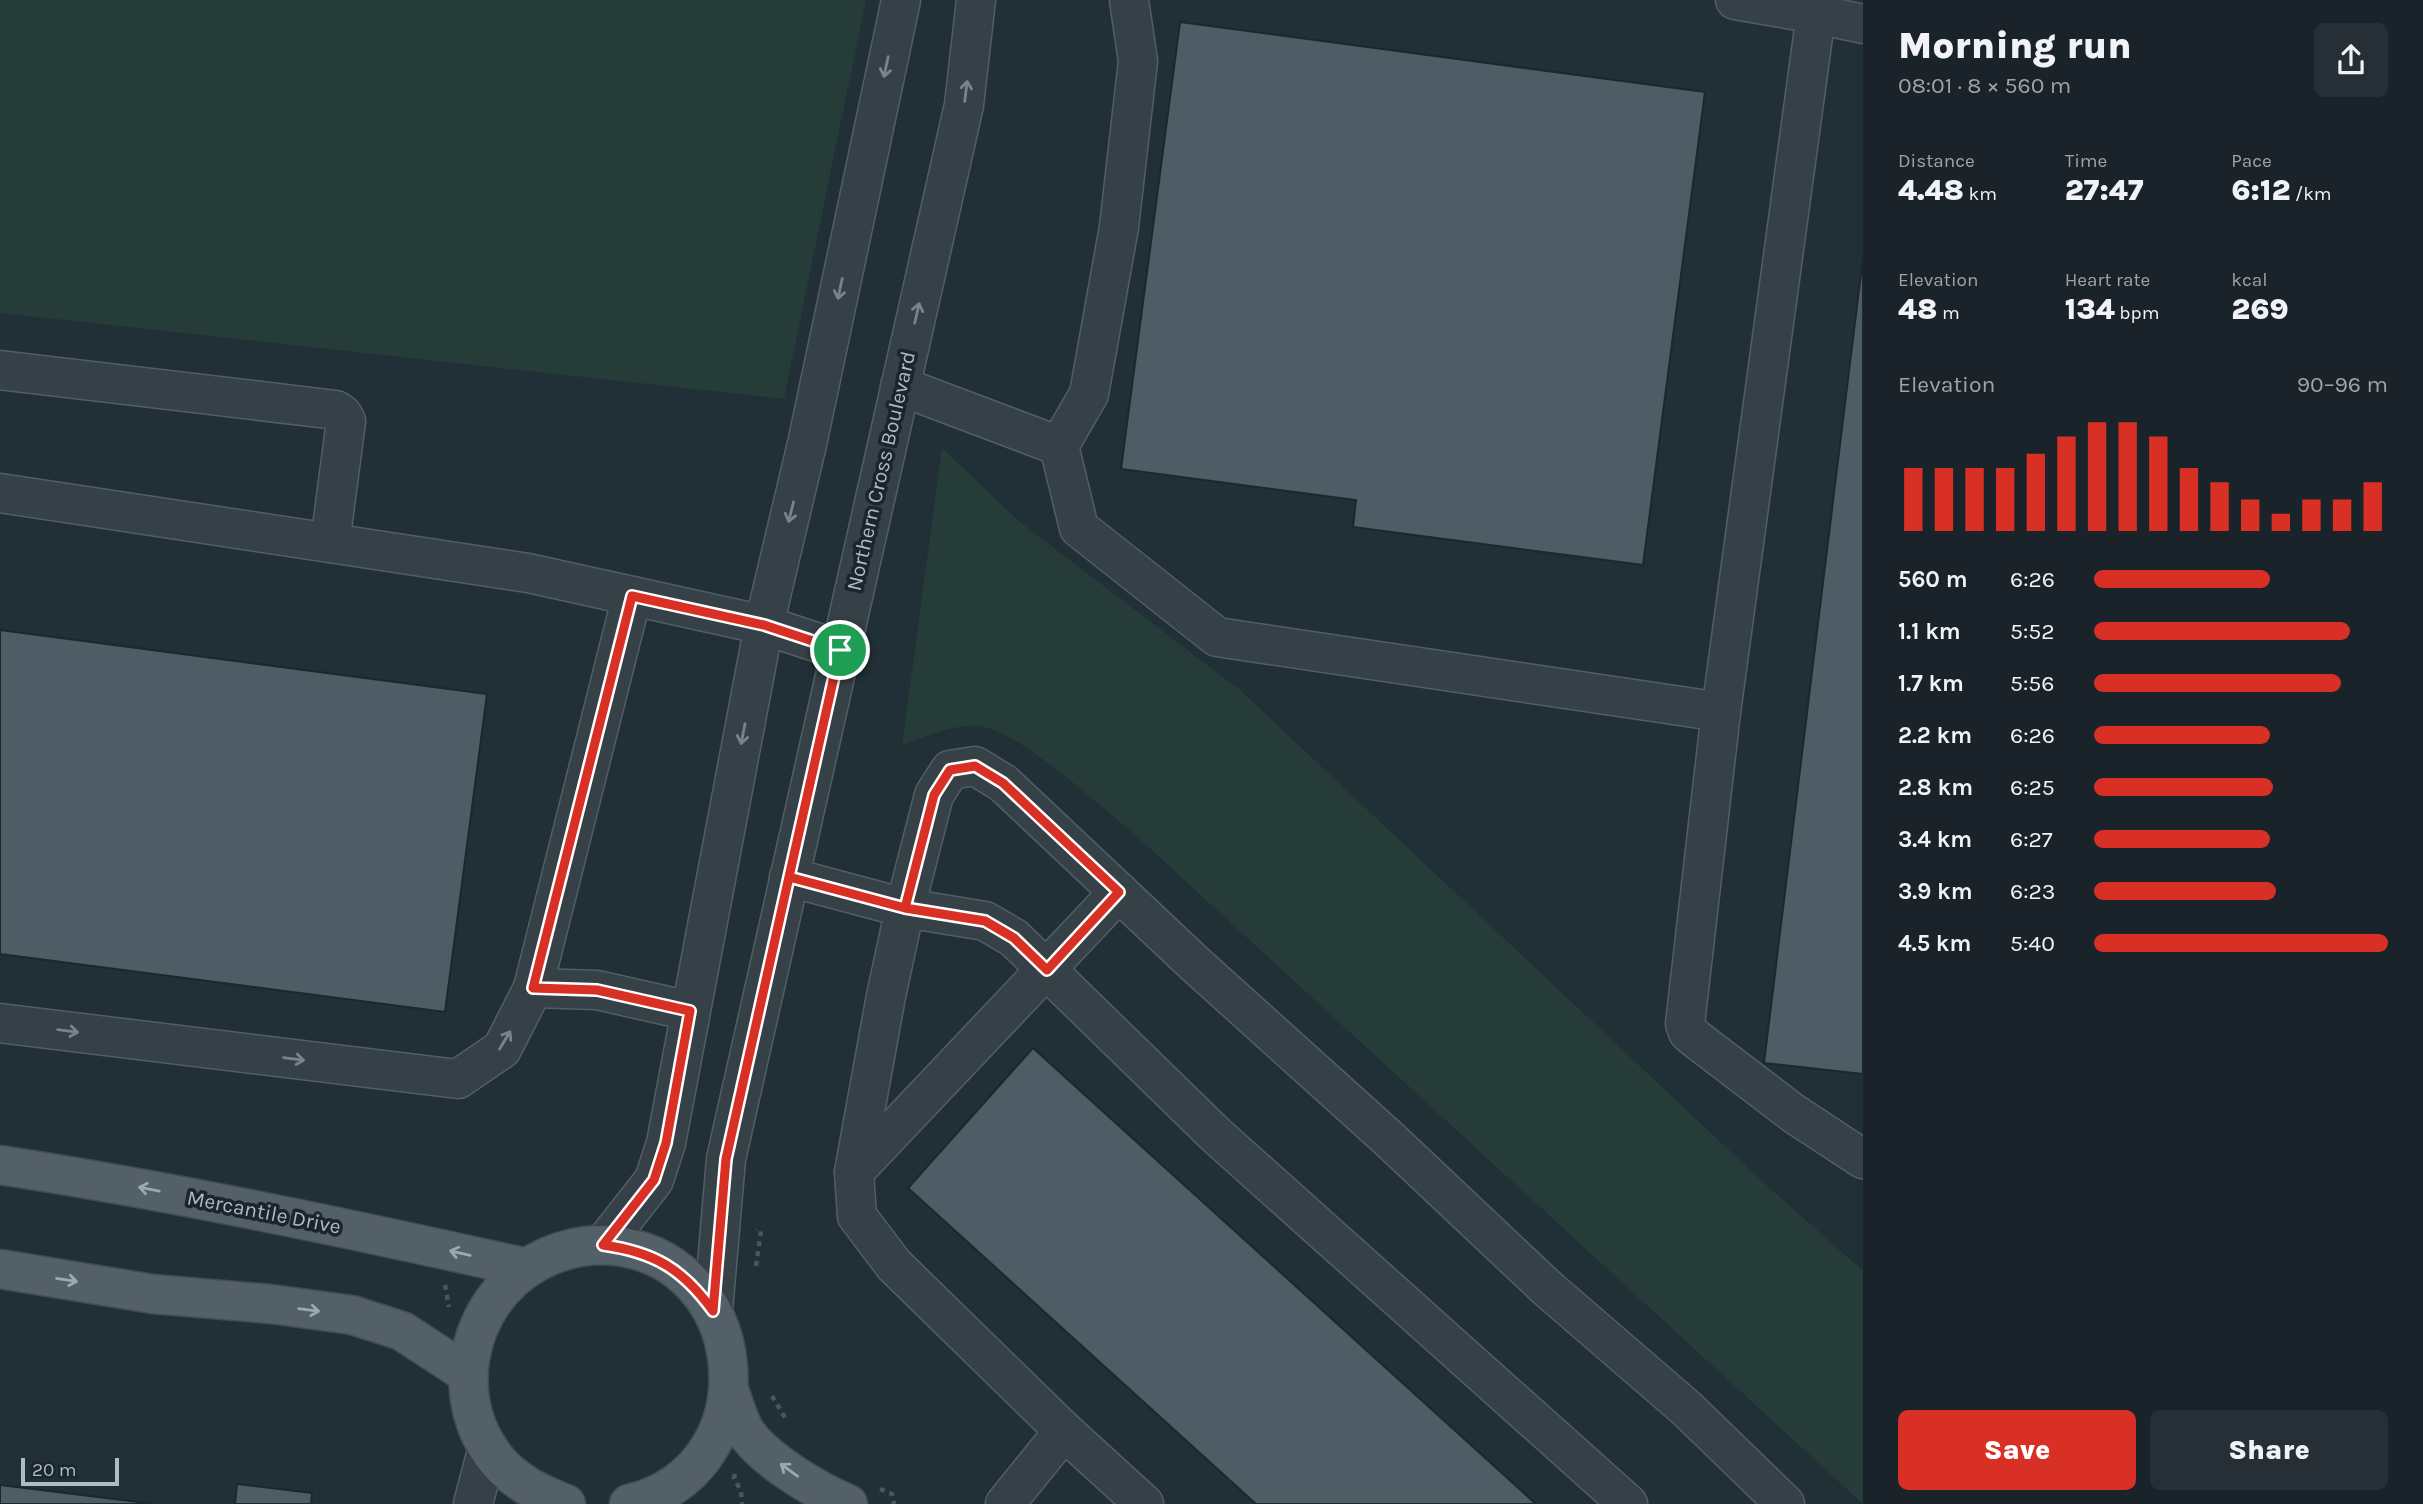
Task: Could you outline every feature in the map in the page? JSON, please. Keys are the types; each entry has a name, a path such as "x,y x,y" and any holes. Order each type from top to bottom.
{"main road":[{"name":"Mercantile Drive","path":"0,1164 275,1213 527,1268"},
{"path":"566,1504 543,1496 522,1483 503,1466 488,1447 470,1399 468,1374 471,1349 485,1314 507,1283 550,1255 603,1245 629,1249 654,1258 677,1272 697,1290 713,1311 724,1336 729,1362 729,1390 724,1414 715,1437 702,1458 664,1491 640,1503"},
{"path":"0,1269 153,1294 271,1304 352,1315 402,1331 468,1374"},
{"path":"729,1390 745,1431 768,1455 820,1492 858,1494"}],"street":[{"path":"603,1245 654,1180 666,1143 764,625 807,444 901,0"},
{"name":"Northern Cross Boulevard","path":"713,1311 726,1159 964,105 976,0"},
{"path":"1129,0 1138,61 1119,227 1090,394 1059,446 1079,528 1217,637 1721,712"},
{"path":"1735,0 1816,7 1863,24"},
{"path":"1816,7 1721,712 1685,1024 1696,1039 1793,1113 1863,1159"},
{"path":"0,370 336,410 346,421 330,543"},
{"path":"900,386 1059,446"},
{"path":"0,493 528,573 764,625 840,650"},
{"path":"0,1023 458,1079 502,1049 533,988 632,596"},
{"path":"1144,1504 1064,1431 894,1265 858,1216 853,1172 886,996 934,795 950,770 975,766 1003,783 1547,1288 1686,1408 1785,1504"},
{"path":"789,877 905,908 985,921 1014,938 1216,1135 1628,1504"},
{"path":"853,1172 1119,892"},
{"path":"533,988 597,990 690,1011"},
{"path":"1005,1504 1064,1431"},
{"path":"473,1504 488,1447"}],"path":[{"path":"754,1279 761,1231"},
{"path":"768,1389 780,1413 790,1424"},
{"path":"738,1467 734,1478 741,1491 742,1504"},
{"path":"858,1494 892,1494 894,1504"}],"green space":[{"path":"0,0 866,0 784,399 0,313"},
{"path":"942,448 1020,522 1240,690 1763,1182 1863,1271 1863,1504 1131,831 1058,771 1017,742 981,726 952,729 902,745"}],"building":[{"path":"1180,22 1705,92 1643,565 1353,527 1356,500 1121,469"},
{"path":"1863,257 1863,1074 1764,1063"},
{"path":"0,630 487,694 445,1012 0,954"},
{"path":"1033,1048 1536,1504 1256,1504 908,1188"},
{"path":"237,1484 312,1493 311,1504 235,1504"},
{"path":"0,1485 155,1504 0,1504"}],"route":[{"path":"840,650 764,625 632,596 533,988 597,990 690,1011 666,1143 654,1180 603,1245 629,1249 654,1258 677,1272 697,1290 713,1311 726,1159 789,877 905,908 985,921 1014,938 1047,970 1119,892 1003,783 975,766 950,770 934,795 905,908 833,889 789,877 840,650"}]}
